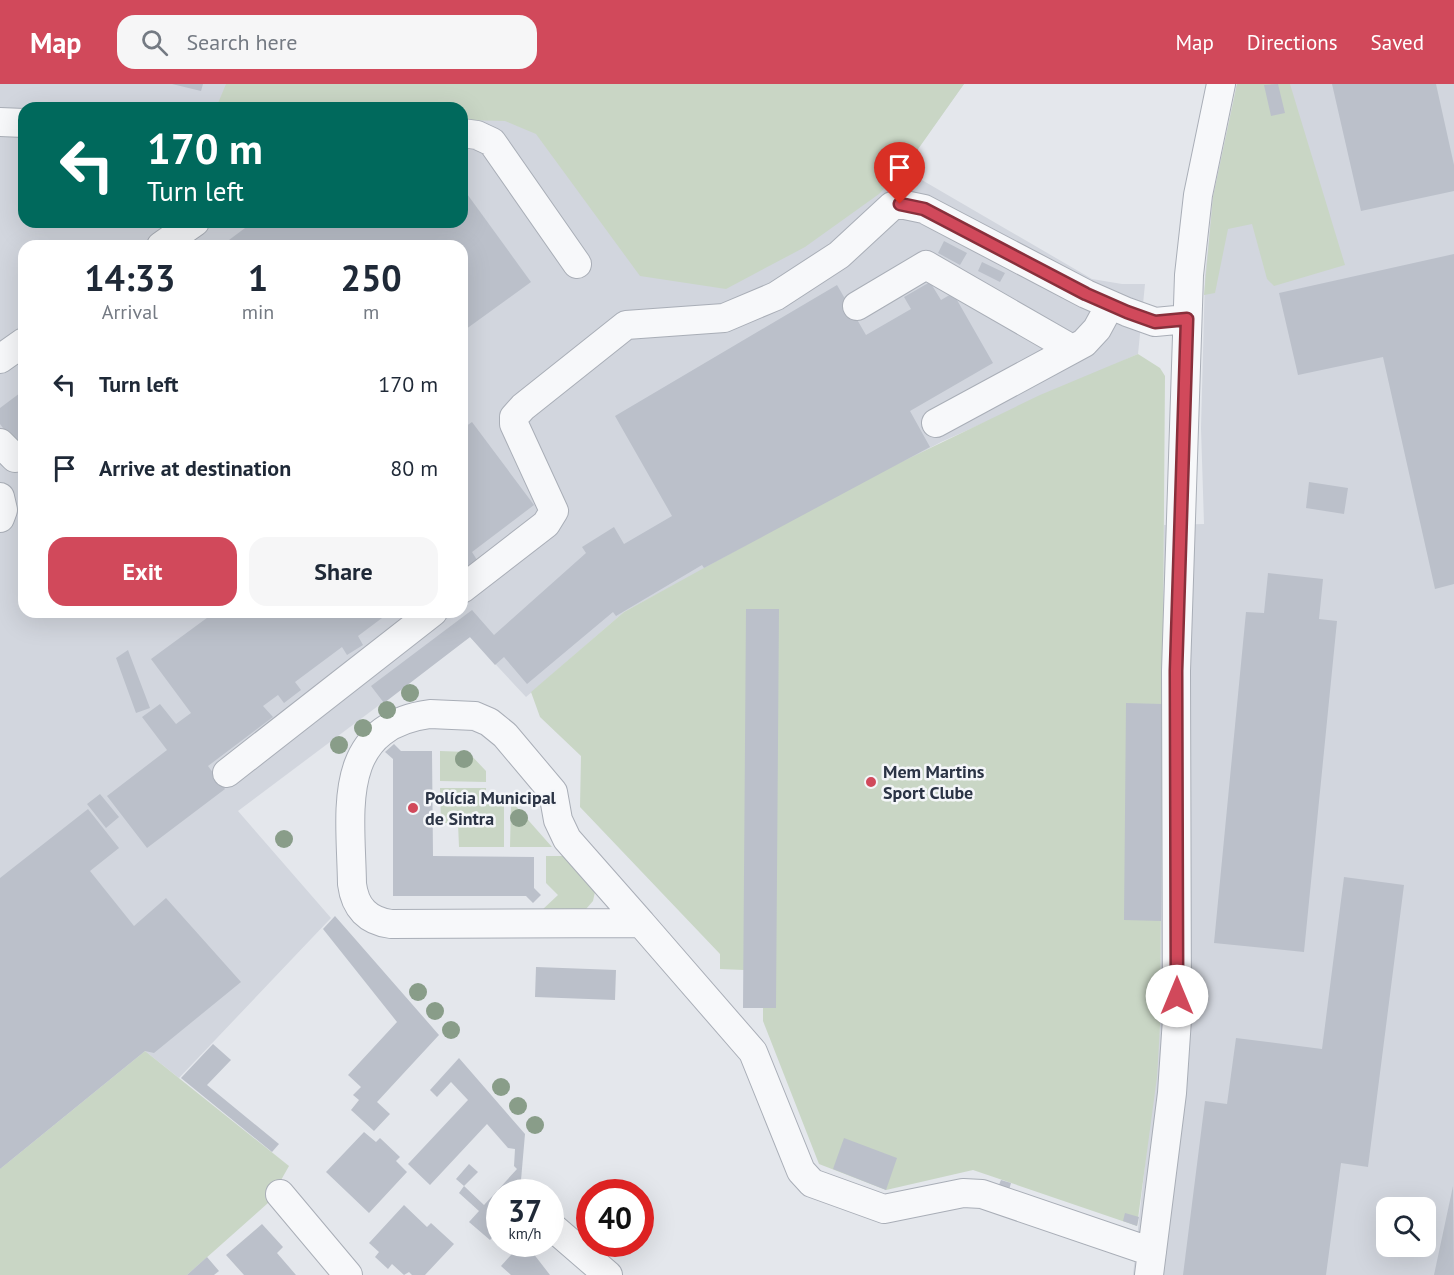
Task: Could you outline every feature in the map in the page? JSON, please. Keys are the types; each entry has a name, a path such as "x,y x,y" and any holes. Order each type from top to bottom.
{"street":[{"path":"641,923 392,924 372,919 357,904 352,884 351,794 354,774 362,754 374,738 390,725 410,717 460,714 489,722 505,735 547,783 556,802 558,820 567,839 641,923 753,1052 801,1171 812,1183 884,1209 972,1192 1150,1264 1172,1093 1177,1019 1176,671 1189,275 1198,195 1221,84"},
{"path":"0,122 18,123"},
{"path":"468,134 492,142 576,264"},
{"path":"468,584 546,524 554,511 514,424 514,417 523,407 626,325 724,318 776,296 838,255 892,206 900,204 924,209 1110,305 1155,322 1187,319"},
{"path":"170,240 186,228"},
{"path":"857,306 926,265 1072,350"},
{"path":"936,423 1072,350 1090,338 1110,305"},
{"path":"0,359 18,346"},
{"path":"0,497 3,510 0,518"},
{"path":"227,773 425,618"},
{"path":"279,1194 348,1275"},
{"path":"564,1237 608,1275"}],"shaded area":[{"path":"0,84 964,84 903,169 1092,279 1122,284 1145,284 1138,354 941,442 624,612 526,697 470,637 238,811 331,918 179,1078 145,1051 0,1169"},
{"path":"1237,84 1454,84 1454,1275 1133,1275 1160,1026 1164,525 1204,524 1201,428 1205,276 1213,197"}],"green space":[{"path":"226,84 964,84 909,162 879,194 805,247 726,289 640,276 536,134 505,121 468,120 468,102 218,102"},
{"path":"1237,84 1290,84 1345,265 1274,286 1267,279 1252,224 1228,229 1215,293 1204,295 1213,197"},
{"name":"Mem Martins Sport Clube","path":"1138,354 1160,368 1165,376 1160,1026 1157,1077 1137,1226 973,1170 886,1190 819,1164 763,1021 763,1008 744,970 720,969 720,954 580,807 581,756 540,717 531,692 624,612 864,480 1040,395"},
{"path":"440,751 468,752 486,771 486,782 440,781"},
{"path":"440,788 486,788 486,803 504,803 504,847 459,847 458,823 441,823"},
{"path":"511,804 514,804 552,847 510,847"},
{"path":"546,856 571,856 595,892 593,901 586,909 541,911 558,895 546,883"},
{"path":"145,1051 289,1166 268,1203 187,1275 0,1275 0,1169"}],"building":[{"path":"172,84 203,84 201,91"},
{"path":"1278,84 1285,113 1271,116 1264,85"},
{"path":"1332,84 1436,84 1454,165 1454,191 1361,211"},
{"path":"468,195 531,282 468,328 468,240 229,240 245,228 468,228"},
{"path":"944,241 967,253 960,265 938,253"},
{"path":"1454,254 1454,584 1435,589 1383,357 1298,375 1279,293"},
{"path":"982,262 1005,273 1000,282 978,271"},
{"path":"930,282 941,300 953,293 993,363 910,411 930,447 704,568 702,565 616,616 613,612 527,684 504,657 495,665 470,637 384,703 371,686 461,618 468,618 468,613 472,610 494,635 586,553 582,547 614,527 624,544 672,516 615,416 837,285 866,335 911,309 904,297"},
{"path":"18,394 18,448 0,424 0,408"},
{"path":"472,422 534,505 472,552 477,560 468,567 468,425"},
{"path":"1309,482 1348,488 1344,514 1306,508"},
{"path":"1268,573 1323,579 1319,619 1337,621 1304,952 1214,943 1246,612 1264,613"},
{"path":"746,609 779,609 776,1008 743,1008"},
{"path":"207,618 382,618 358,636 363,645 347,655 342,647 295,682 301,690 284,703 278,695 263,706 273,717 208,766 225,789 147,848 107,796 167,750 142,717 160,704 176,724 191,713 151,659"},
{"path":"128,650 150,708 136,713 116,658"},
{"path":"1126,703 1162,704 1161,921 1124,920"},
{"name":"Polícia Municipal de Sintra","path":"394,744 401,751 432,751 433,856 534,857 534,888 541,895 533,903 526,896 393,896 393,759 385,752"},
{"path":"100,794 119,817 106,828 87,804"},
{"path":"88,809 119,848 90,871 134,926 166,898 241,982 154,1053 145,1051 0,1169 0,878"},
{"path":"1344,877 1404,885 1368,1167 1341,1163 1326,1275 1183,1275 1205,1101 1227,1104 1236,1038 1322,1049"},
{"path":"335,916 439,1035 377,1102 390,1114 374,1131 351,1110 359,1100 353,1095 361,1087 348,1075 397,1022 323,929"},
{"path":"536,967 616,970 615,1000 535,997"},
{"path":"213,1044 231,1060 207,1085 279,1144 272,1152 181,1078"},
{"path":"459,1058 525,1134 521,1179 508,1179 517,1169 514,1166 515,1149 508,1148 487,1124 430,1185 408,1164 468,1100 451,1082 437,1097 430,1090"},
{"path":"364,1132 376,1142 380,1138 400,1157 396,1161 407,1172 369,1213 326,1172"},
{"path":"844,1138 897,1158 886,1190 833,1169"},
{"path":"469,1164 478,1172 464,1186 456,1179"},
{"path":"1001,1180 1011,1183 1009,1190 998,1187"},
{"path":"464,1186 484,1205 486,1203 486,1237 469,1222 479,1211 459,1193"},
{"path":"1453,1186 1454,1275 1434,1275"},
{"path":"404,1205 427,1227 431,1223 454,1244 425,1275 412,1275 409,1272 404,1275 392,1264 388,1269 375,1257 379,1252 369,1243"},
{"path":"1125,1213 1139,1217 1137,1226 1123,1221"},
{"path":"262,1224 283,1247 277,1253 296,1275 244,1275 226,1255"},
{"path":"207,1257 219,1271 214,1275 187,1275"},
{"path":"509,1257 536,1257 550,1275 511,1275 501,1266"}],"place":[{"name":"Mem Martins Sport Clube","path":"871,782"},
{"name":"Polícia Municipal de Sintra","path":"413,808"}],"route":[{"path":"900,204 924,209 1086,294 1139,318 1155,322 1187,319 1176,671 1177,996"}]}
